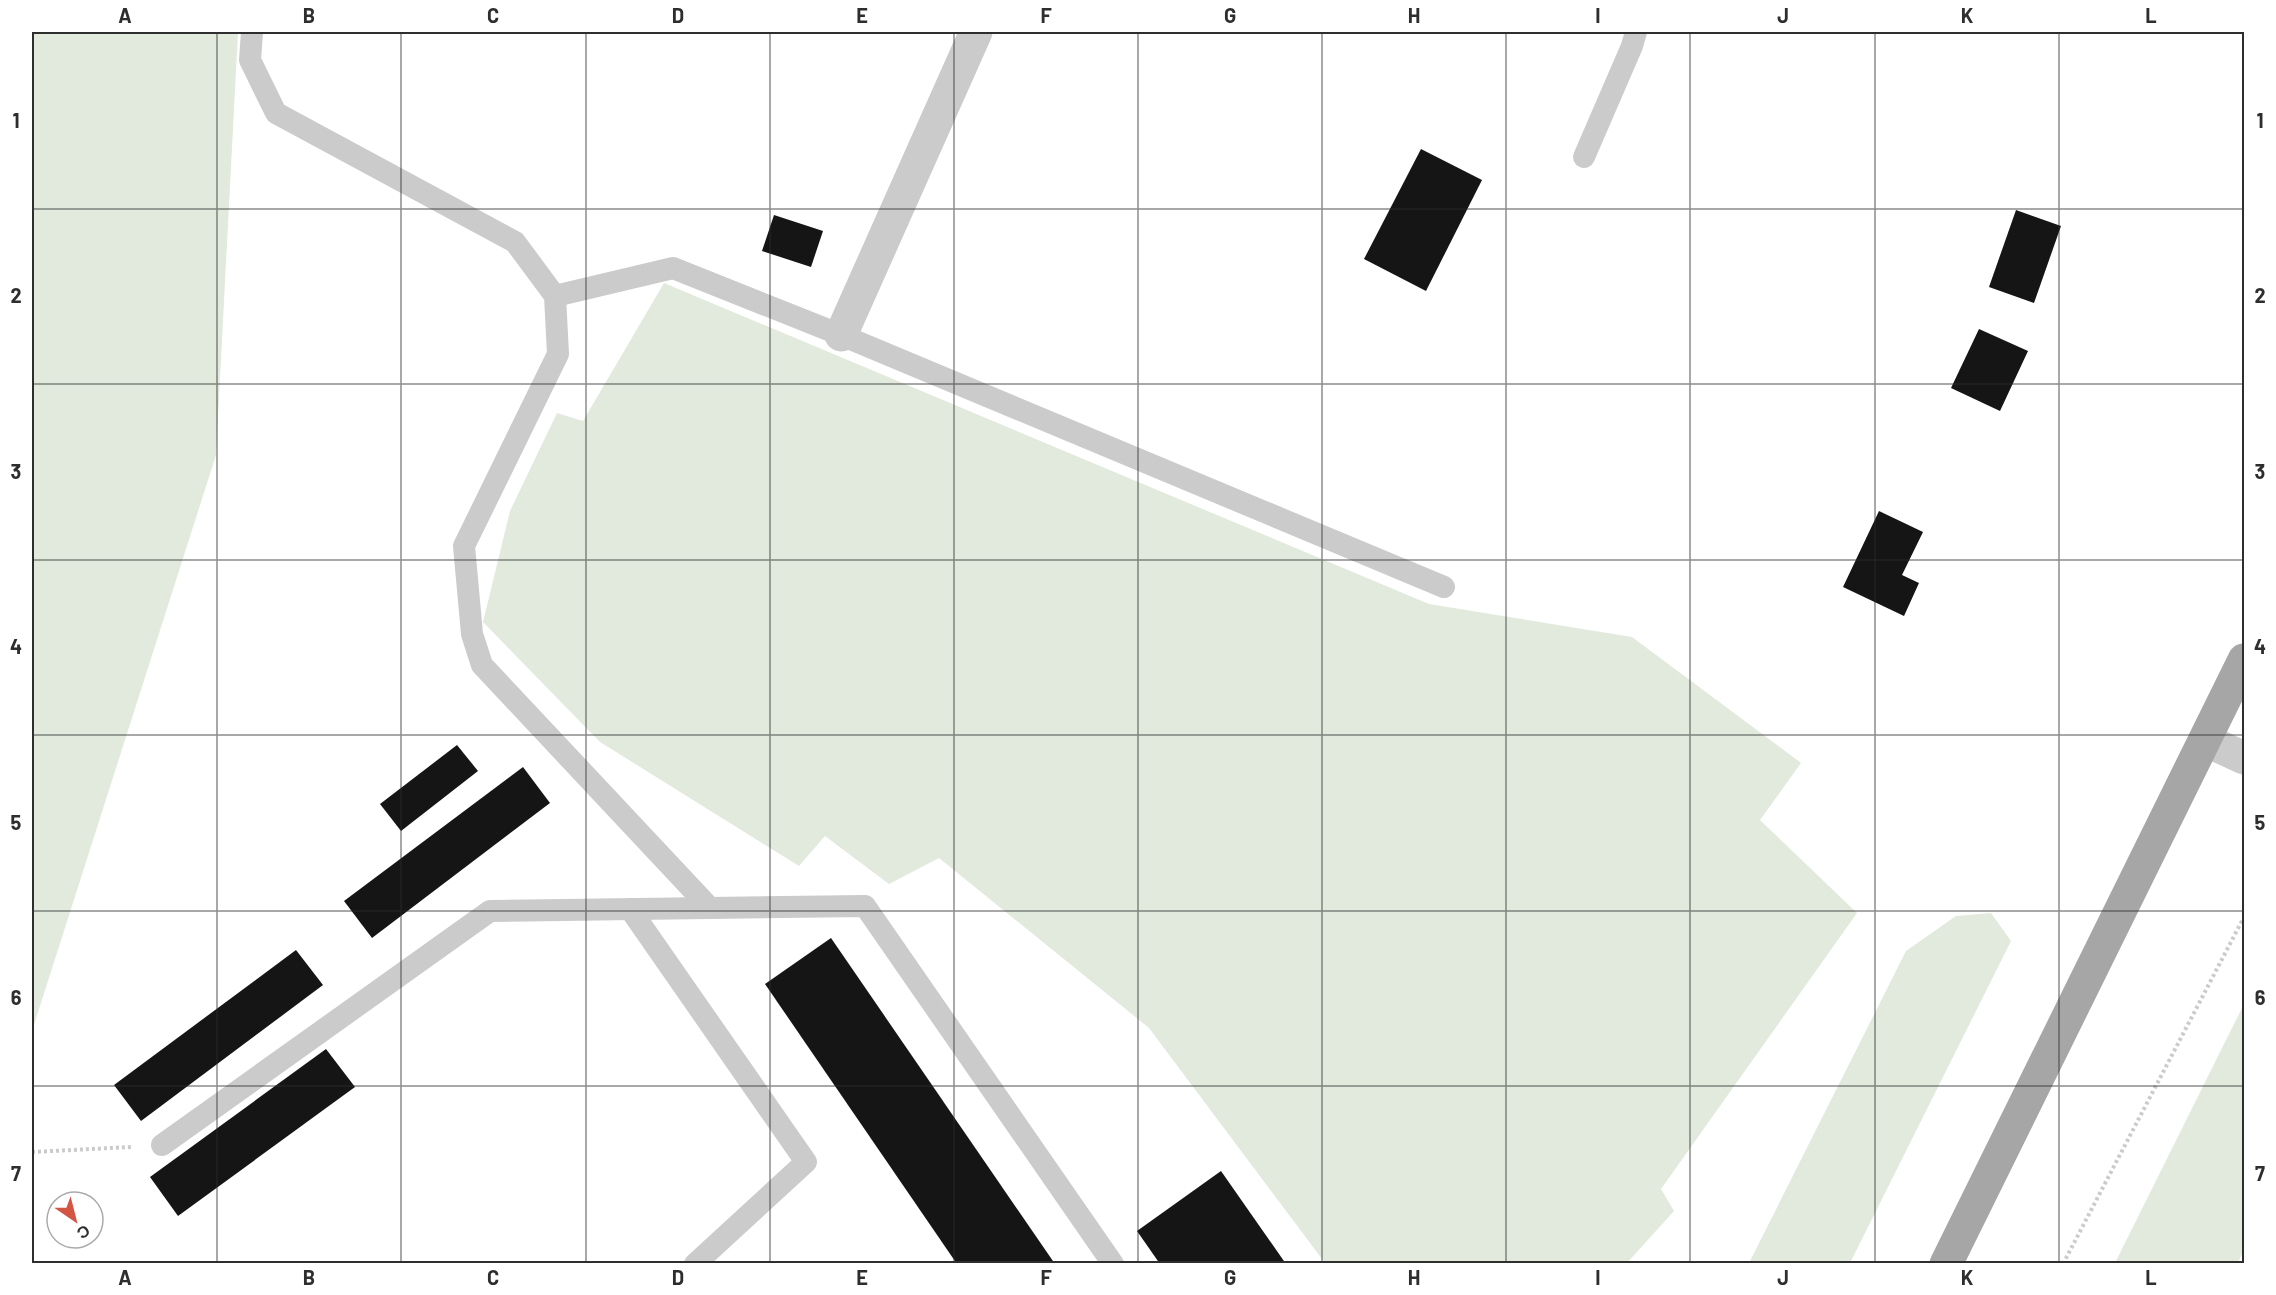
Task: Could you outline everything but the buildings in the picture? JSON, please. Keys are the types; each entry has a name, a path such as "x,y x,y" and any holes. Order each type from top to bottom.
{"main road":[{"path":"1946,1263 2244,660"}],"street":[{"path":"841,335 976,32"},
{"path":"2205,740 2244,758"}],"lane":[{"path":"252,32 250,60 276,113 515,242 555,296 558,354 464,546 472,634 482,665 709,907"},
{"path":"1584,158 1636,32"},
{"path":"555,296 672,268 841,335 1444,587"},
{"path":"162,1145 490,910 866,906 1113,1263"},
{"path":"630,909 806,1162 695,1263"}],"path":[{"path":"2063,1263 2244,917"},
{"path":"32,1152 162,1145"}],"shaded area":[{"path":"32,32 238,32 216,455 32,1031"},
{"path":"664,283 1429,604 1632,637 1801,763 1760,820 1857,913 1661,1189 1674,1211 1627,1263 1325,1263 1149,1028 939,858 889,884 825,836 799,866 600,742 483,622 510,511 557,413 583,421"},
{"path":"1991,913 2011,941 1850,1263 1749,1263 1906,951 1956,916"},
{"path":"2244,1004 2244,1249 2238,1263 2115,1263"}]}
